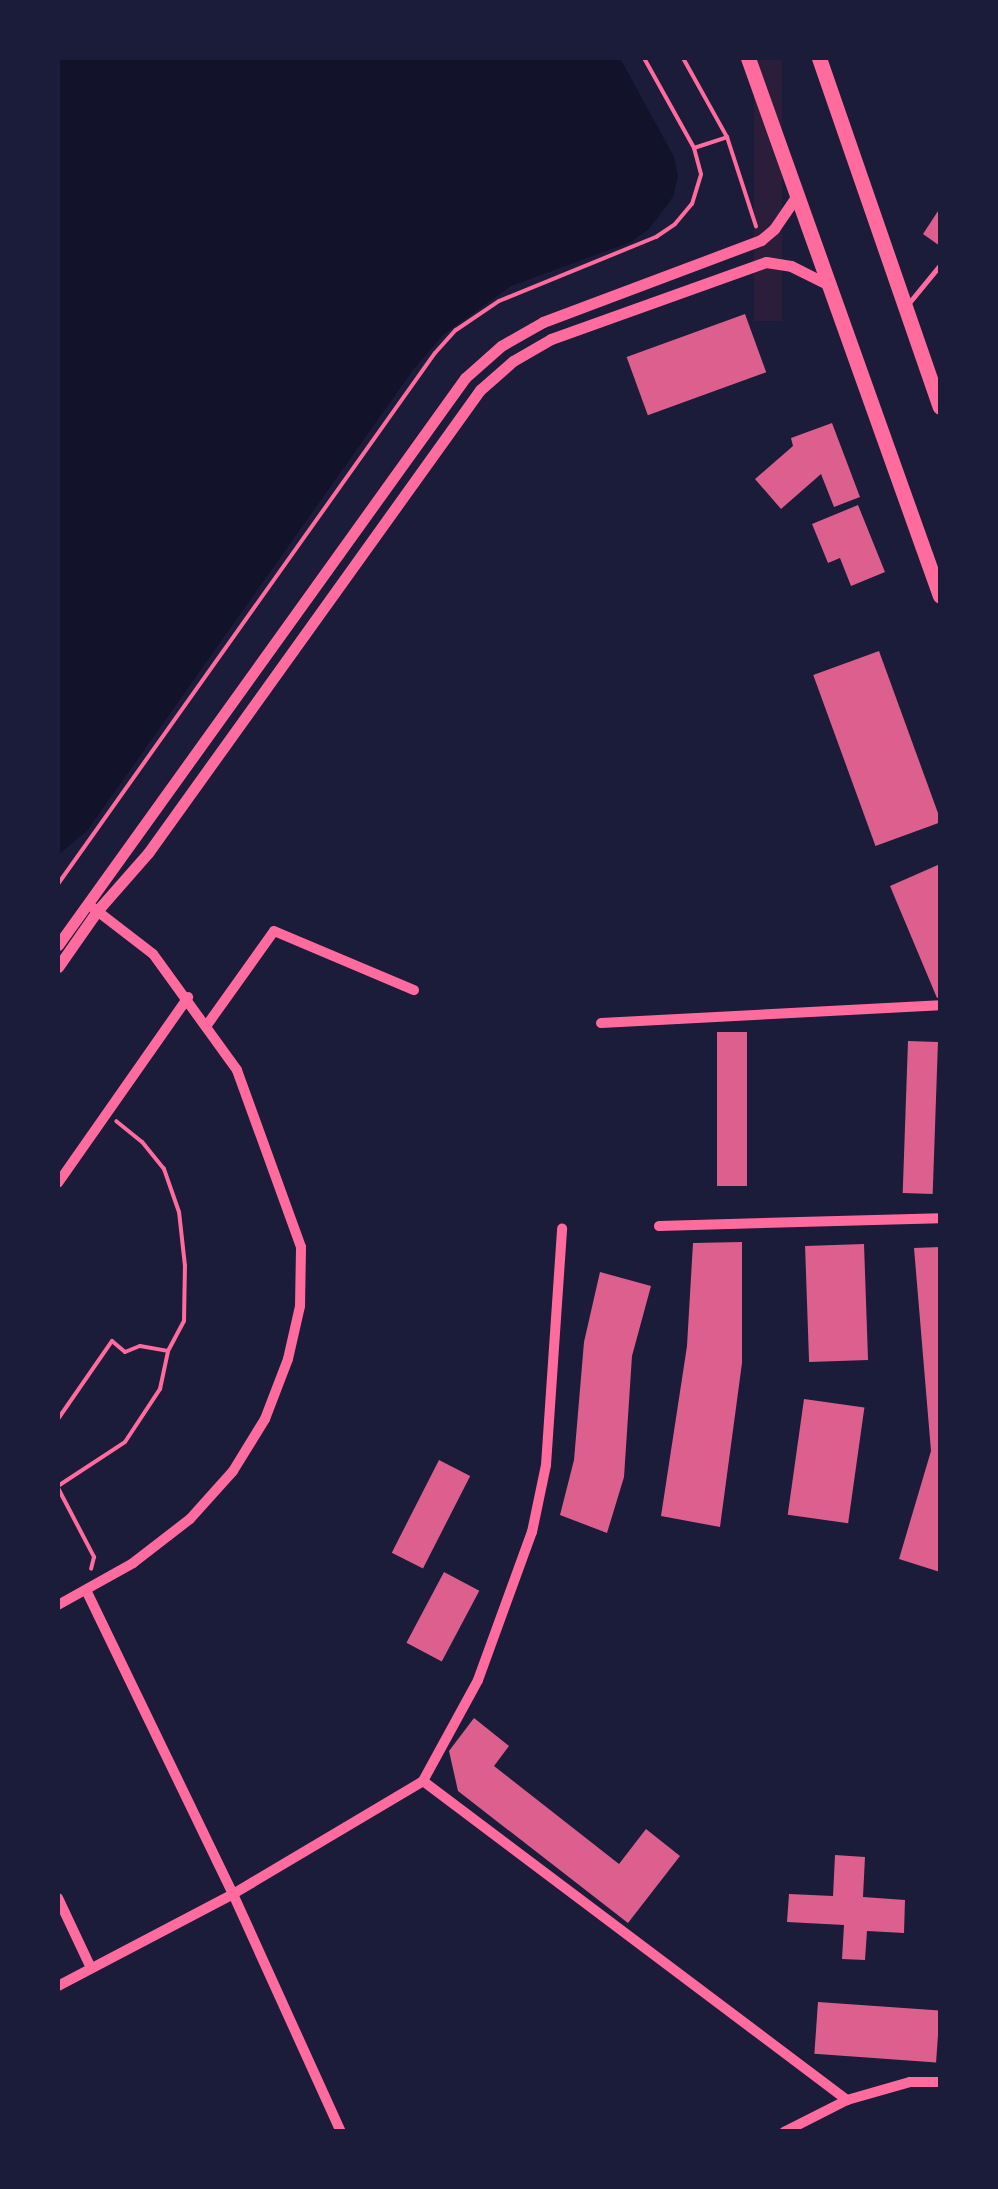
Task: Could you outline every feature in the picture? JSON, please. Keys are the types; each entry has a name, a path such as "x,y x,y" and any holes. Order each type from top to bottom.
{"main road":[{"path":"748,58 940,596"},
{"path":"819,58 940,407"}],"street":[{"path":"58,967 92,907 465,378 501,346 544,322 761,240 774,229 798,194"},
{"path":"58,945 148,853 480,390 513,362 551,339 766,262 791,266 827,284"},
{"path":"58,1605 133,1563 190,1519 232,1470 265,1419 288,1358 300,1306 300,1248 280,1181 237,1070 188,997 153,954 92,907"},
{"path":"207,1025 274,932 414,990"},
{"path":"58,1183 188,997"},
{"path":"601,1023 940,1006"},
{"path":"658,1226 940,1218"},
{"path":"58,1986 233,1894 423,1781 478,1680 532,1532 546,1465 562,1229"},
{"path":"86,1590 233,1894 341,2132"},
{"path":"423,1781 846,2100"},
{"path":"58,1898 92,1968"},
{"path":"784,2132 846,2100 910,2082 940,2082"}],"lane":[{"path":"906,306 940,265"}],"path":[{"path":"644,58 694,148"},
{"path":"684,58 727,137 761,240"},
{"path":"86,1590 94,1557 58,1487 125,1442 160,1389 168,1350 184,1321 185,1266 179,1212 164,1169 142,1142 106,1114"},
{"path":"58,1419 112,1342 126,1352 140,1346 168,1350"}],"shaded area":[{"path":"58,58 620,58 674,157 678,176 673,197 649,229 631,242 511,286 443,335 413,370 87,831 58,855"},
{"path":"754,58 782,58 782,321 754,321"}],"building":[{"path":"940,208 940,246 923,234"},
{"path":"745,314 766,372 648,415 627,357"},
{"path":"832,423 860,497 834,507 821,474 781,509 755,479 793,446 791,438"},
{"path":"858,505 885,572 851,586 840,558 828,563 812,524"},
{"path":"879,651 940,822 875,846 813,675"},
{"path":"940,864 940,997 937,998 890,886"},
{"path":"717,1032 747,1032 747,1186 717,1186"},
{"path":"908,1041 938,1042 933,1194 903,1193"},
{"path":"742,1242 742,1363 720,1527 661,1516 687,1346 693,1243"},
{"path":"864,1244 868,1360 809,1362 805,1246"},
{"path":"940,1247 940,1572 899,1559 931,1451 914,1248"},
{"path":"600,1272 651,1286 632,1356 624,1477 607,1533 560,1515 574,1460 584,1342"},
{"path":"804,1399 864,1407 848,1523 788,1515"},
{"path":"439,1460 470,1476 423,1569 392,1553"},
{"path":"444,1572 479,1591 442,1661 406,1643"},
{"path":"474,1718 509,1746 494,1766 619,1864 646,1829 680,1856 628,1923 458,1791 449,1751"},
{"path":"835,1855 865,1857 863,1897 905,1900 904,1933 867,1931 865,1960 842,1959 844,1925 787,1922 789,1894 833,1896"},
{"path":"818,2002 940,2011 936,2062 814,2054"}]}
